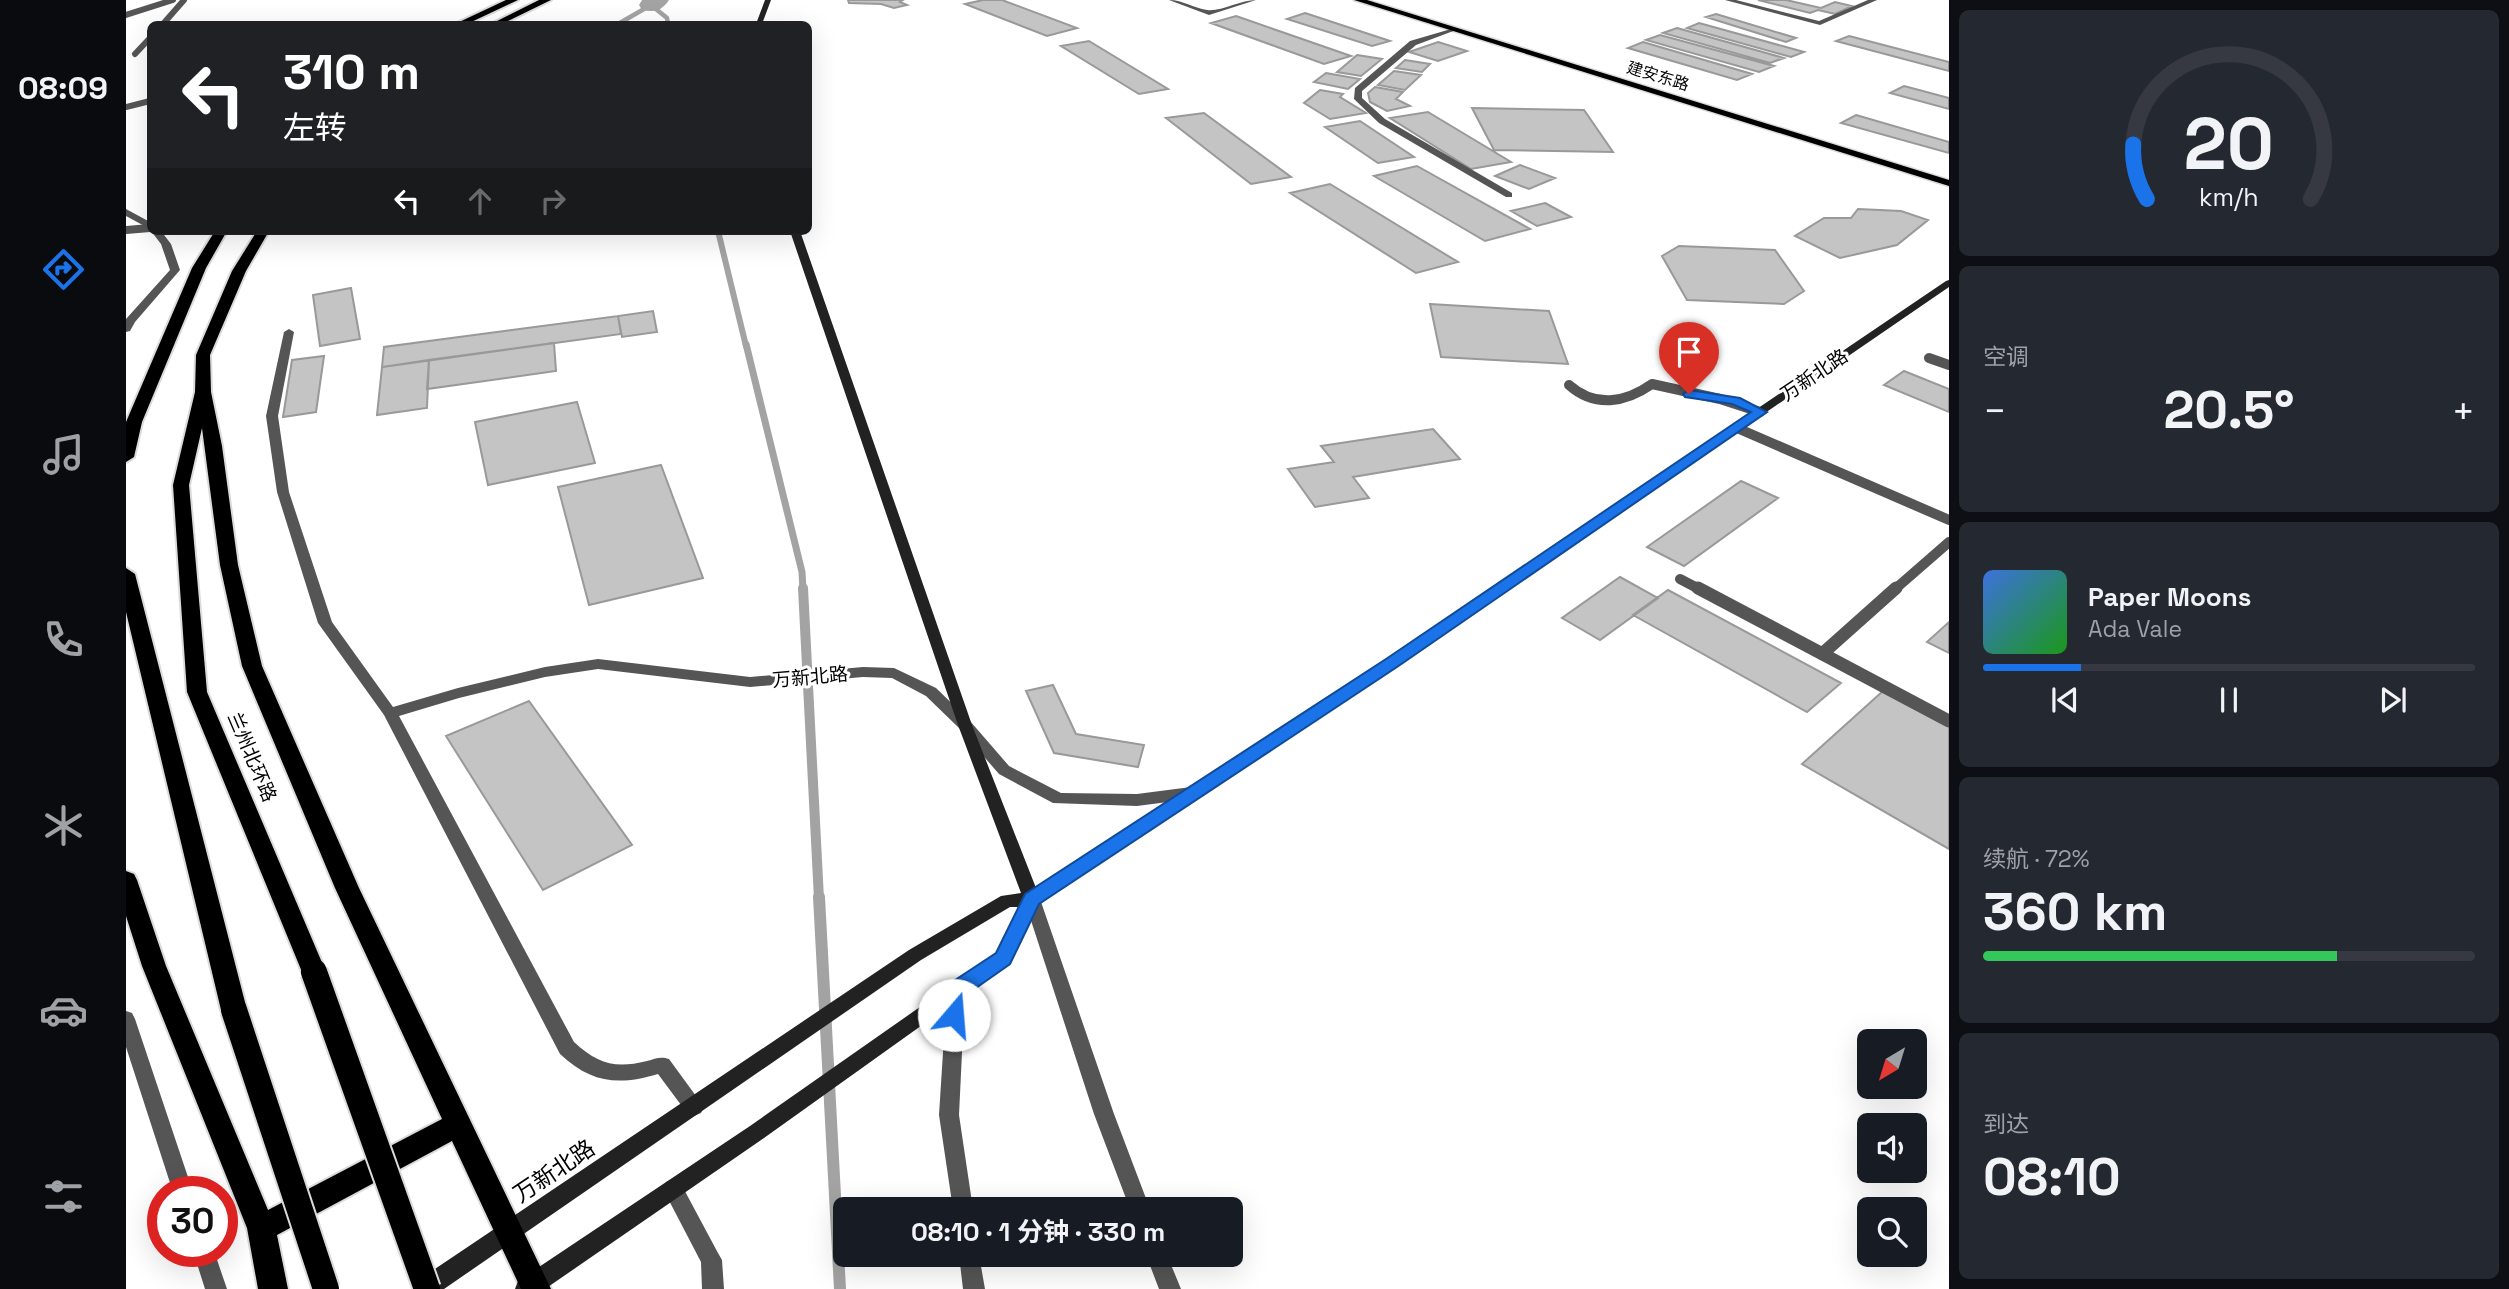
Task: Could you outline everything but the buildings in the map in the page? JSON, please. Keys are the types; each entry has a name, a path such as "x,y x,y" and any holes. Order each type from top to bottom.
{"highway":[{"path":"467,21 513,0"},
{"path":"502,21 546,0"},
{"path":"126,437 200,268 219,235"},
{"name":"兰州北环路","path":"261,235 239,271 203,355 203,392 181,485 197,692 314,972 426,1289"},
{"path":"203,392 214,446 229,565 252,666 347,888 511,1232 532,1287"},
{"path":"126,457 134,422"},
{"path":"126,574 234,1010 326,1289"},
{"path":"126,880 154,966 261,1228 273,1289"},
{"path":"261,1228 459,1124"}],"main road":[{"path":"760,21 768,0"},
{"name":"建安东路","path":"1358,0 1949,183"},
{"name":"建安东路","path":"1386,0 1949,172"},
{"path":"532,1287 1003,958 1032,899 965,725 796,235"},
{"name":"万新北路","path":"426,1289 915,955 1007,901 1032,899 1391,663 1949,283"}],"street":[{"path":"1172,0 1209,13 1254,0"},
{"path":"1728,0 1820,23 1874,0"},
{"path":"1850,0 1865,4"},
{"path":"1453,30 1413,43 1395,55 1358,89 1358,99 1382,121 1509,195"},
{"path":"126,212 147,225"},
{"path":"126,329 130,321 176,270 166,244 159,235"},
{"path":"289,332 272,416 283,492 325,623 390,713 567,1048 579,1062 597,1070 628,1073 662,1065 694,1107"},
{"name":"万新北路","path":"390,713 458,692 545,672 598,664 750,682 841,674 894,673 931,692 965,725 1004,770 1059,799 1138,800 1191,793"},
{"path":"1032,899 1104,1114 1135,1197"},
{"path":"956,990 949,1115 961,1197"},
{"path":"126,1019 178,1176"},
{"path":"673,1189 711,1260 713,1289"},
{"path":"208,1267 216,1289"},
{"path":"971,1267 974,1289"},
{"path":"1162,1267 1170,1289"}],"lane":[{"path":"126,15 173,0"},
{"path":"166,21 184,0"},
{"path":"135,54 147,41"},
{"path":"126,107 147,102"},
{"path":"126,230 147,227"},
{"path":"1929,358 1949,365"},
{"path":"1569,385 1584,396 1605,402 1638,396 1652,384 1689,394 1735,400 1760,412"},
{"path":"1737,428 1949,520"},
{"path":"1822,654 1949,542"},
{"path":"1680,579 1949,721"}],"waterway":[{"path":"651,5 657,0"},
{"path":"623,21 651,5 668,21"},
{"path":"719,235 746,346"},
{"path":"746,344 802,572 803,590"},
{"path":"803,588 819,899"},
{"path":"819,897 840,1289"}],"route":[{"path":"954,1015 956,990 1003,958 1032,899 1391,663 1760,412 1735,400 1689,394"}]}
